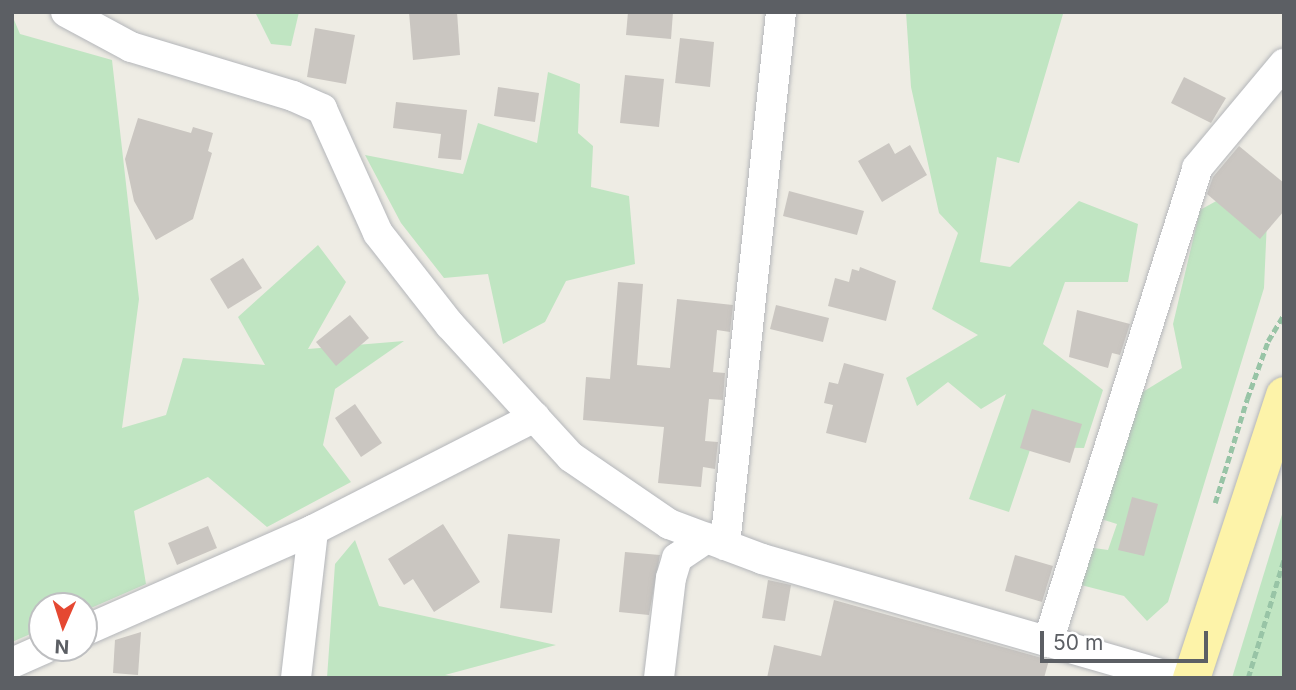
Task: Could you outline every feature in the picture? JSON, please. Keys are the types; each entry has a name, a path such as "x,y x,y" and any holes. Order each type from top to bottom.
{"main road":[{"path":"1191,678 1284,395"}],"street":[{"path":"66,12 131,47 293,96 322,109 378,233 450,325 572,457 669,524 716,542 1174,678"},
{"path":"716,542 781,12"},
{"path":"1048,642 1197,167 1284,64"},
{"path":"98,625 313,530 535,418"},
{"path":"296,678 313,530"},
{"path":"659,678 671,578 677,558 716,542"},
{"path":"12,663 28,656"}],"path":[{"path":"1248,678 1284,559"}],"green space":[{"path":"255,12 299,12 291,46 271,44"},
{"path":"906,12 1063,14 1019,163 997,157 980,262 1010,267 1079,201 1138,224 1128,282 1065,282 1043,344 1103,390 1084,448 1031,447 1009,512 969,499 1006,394 981,409 948,382 917,406 906,378 978,335 932,309 958,233 939,213 911,87"},
{"path":"12,15 20,34 112,60 139,299 122,428 166,415 183,358 265,365 238,317 318,245 346,282 308,349 404,341 335,389 323,445 351,482 267,527 208,477 134,511 146,584 98,605 98,592 28,592 28,635 12,642"},
{"path":"548,72 580,84 578,133 593,146 591,187 629,196 635,264 566,281 545,322 503,344 488,274 444,278 401,223 365,155 463,174 478,123 537,143"},
{"path":"1229,194 1267,220 1264,288 1168,602 1147,621 1124,596 1081,585 1087,547 1108,550 1117,524 1101,519 1141,393 1182,368 1173,324 1200,210"},
{"path":"1284,508 1284,678 1232,678"},
{"path":"355,540 379,606 556,645 445,675 473,678 327,678 335,564"}],"building":[{"path":"409,12 457,12 460,55 413,60"},
{"path":"628,12 673,12 671,39 626,35"},
{"path":"315,28 355,35 346,84 307,77"},
{"path":"680,38 714,42 710,87 675,83"},
{"path":"625,75 664,79 659,127 620,123"},
{"path":"1184,77 1226,98 1211,123 1171,103"},
{"path":"498,87 539,93 535,122 494,116"},
{"path":"396,102 467,110 461,160 438,158 441,134 393,128"},
{"path":"138,118 191,133 193,127 213,133 208,151 212,153 193,219 156,240 134,201 125,159"},
{"path":"889,143 895,154 910,145 927,175 882,202 858,161"},
{"path":"1239,146 1284,183 1284,211 1260,239 1207,194 1213,177"},
{"path":"789,191 864,211 857,235 783,216"},
{"path":"243,258 262,288 228,309 210,279"},
{"path":"860,267 896,281 886,321 828,306 835,278 849,282 852,269 859,271"},
{"path":"618,282 643,284 637,365 670,368 677,299 733,305 730,332 717,330 713,372 725,373 723,400 709,399 705,441 718,442 715,469 703,467 701,487 658,483 664,427 583,420 586,377 610,379"},
{"path":"776,305 829,318 823,342 770,329"},
{"path":"1077,310 1130,324 1120,355 1112,353 1108,368 1069,357"},
{"path":"350,315 369,338 336,366 316,342"},
{"path":"844,363 884,374 866,443 826,433 833,405 824,403 829,382 838,384"},
{"path":"355,404 382,443 361,457 335,418"},
{"path":"1032,409 1082,424 1070,463 1020,448"},
{"path":"1132,497 1158,504 1144,556 1118,550"},
{"path":"443,524 480,582 434,612 413,579 404,585 388,559"},
{"path":"208,526 217,548 177,565 168,543"},
{"path":"508,534 560,539 552,613 500,608"},
{"path":"625,552 660,555 649,615 619,612"},
{"path":"1015,555 1053,566 1042,602 1005,591"},
{"path":"768,580 791,585 785,621 762,618"},
{"path":"834,600 1049,660 1044,678 767,678 774,645 821,656"},
{"path":"141,632 138,675 113,673 115,640"}]}
